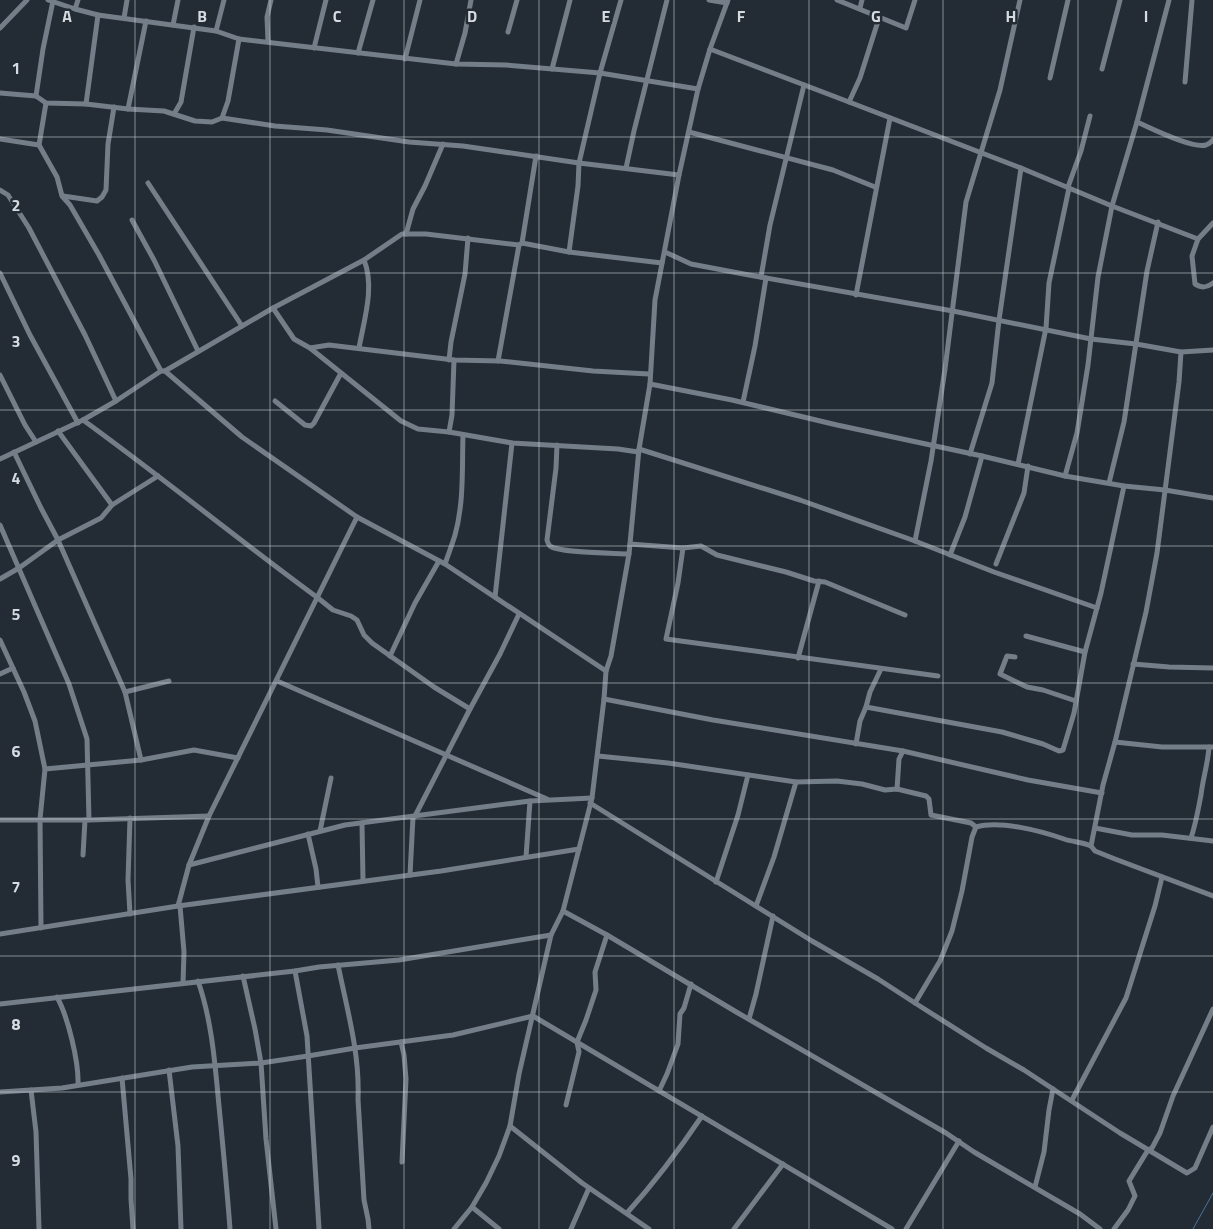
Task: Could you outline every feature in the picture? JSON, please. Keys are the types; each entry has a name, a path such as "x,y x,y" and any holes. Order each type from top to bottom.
{"street":[{"path":"0,28 27,0"},
{"path":"75,9 78,0"},
{"path":"124,18 127,0"},
{"path":"173,25 178,0"},
{"path":"216,31 224,0"},
{"path":"268,42 268,17 272,0"},
{"path":"314,48 326,0"},
{"path":"358,53 373,0"},
{"path":"405,59 420,0"},
{"path":"456,64 465,33 470,0"},
{"path":"508,32 517,0"},
{"path":"552,69 570,0"},
{"path":"569,252 579,164 600,73 621,0"},
{"path":"626,168 667,0"},
{"path":"454,1229 472,1207 499,1156 510,1126 519,1074 550,935 563,911 591,800 598,756 606,670 611,656 629,554 639,450 650,384 653,315 679,175 698,89 727,2 709,0"},
{"path":"837,0 906,28 915,0"},
{"path":"860,8 862,0"},
{"path":"915,541 931,461 945,370 966,202 1000,90 1020,0"},
{"path":"1050,78 1068,0"},
{"path":"1102,69 1120,0"},
{"path":"1065,476 1076,433 1088,365 1098,277 1112,206 1137,122 1169,0"},
{"path":"1185,82 1192,0"},
{"path":"36,96 51,1 98,15 194,27 216,31 239,39 456,64 506,65 600,73 698,89"},
{"path":"86,104 98,15"},
{"path":"849,102 860,78 879,18"},
{"path":"128,109 146,21"},
{"path":"174,114 180,102 194,27"},
{"path":"222,118 228,101 239,39"},
{"path":"710,49 1021,168 1198,239"},
{"path":"743,402 755,346 770,225 804,85"},
{"path":"0,93 36,96 46,103 86,104 164,111 195,121 212,122 222,118 409,142 443,144 536,156 579,164 679,175"},
{"path":"46,103 39,145 57,177 62,196 99,255 163,371 242,437 357,517 445,564 606,670"},
{"path":"62,196 97,201 102,197 106,190 108,144 114,107"},
{"path":"1018,464 1046,328 1049,283 1069,187 1090,116"},
{"path":"856,295 875,187 890,118"},
{"path":"1137,122 1169,136 1195,144 1206,145 1213,140"},
{"path":"689,132 833,170 875,187"},
{"path":"0,139 39,145"},
{"path":"406,234 416,203 443,144"},
{"path":"498,361 536,156"},
{"path":"970,454 992,383 1021,168"},
{"path":"148,183 242,326"},
{"path":"0,190 8,195 29,228 85,336 116,401"},
{"path":"132,220 154,260 198,351"},
{"path":"1109,483 1124,422 1147,271 1158,222"},
{"path":"1213,223 1198,239 1192,256 1195,284 1201,288 1208,287 1213,283"},
{"path":"0,459 78,423 163,371 273,308 364,260 402,234 468,238 662,263"},
{"path":"449,432 452,415 451,342 465,274 468,238"},
{"path":"665,252 691,264 1046,328 1090,339 1136,344 1181,352 1213,350"},
{"path":"359,348 367,306 369,282 364,260"},
{"path":"0,273 30,335 78,423"},
{"path":"273,308 294,338 310,348 410,427 512,443 639,450 800,500 1097,608"},
{"path":"310,348 329,345 452,360 498,361 593,371 650,374"},
{"path":"1091,846 1134,664 1157,553 1179,382 1181,352"},
{"path":"275,401 305,424 311,426 341,373"},
{"path":"0,375 24,425 36,442"},
{"path":"650,384 743,402 1065,476 1213,498"},
{"path":"83,420 333,610 357,620 364,635 390,656 434,688 470,709"},
{"path":"58,432 112,505"},
{"path":"445,564 455,534 459,512 463,435"},
{"path":"495,597 512,443"},
{"path":"557,445 556,468 546,540 548,545 553,548 629,554"},
{"path":"14,452 58,540 125,692 141,760"},
{"path":"950,555 964,518 982,456"},
{"path":"996,564 1024,493 1028,466"},
{"path":"0,579 58,540 101,518 112,505 158,476"},
{"path":"866,707 1002,732 1043,744 1059,752 1063,750 1076,701 1085,652 1113,542 1124,486"},
{"path":"183,983 184,952 179,906 189,865 238,758 357,517"},
{"path":"0,525 70,684 87,738 89,766 87,820 83,855"},
{"path":"630,544 683,548 700,546 717,554 840,588 905,615"},
{"path":"683,548 678,583 666,639 938,676"},
{"path":"390,656 415,602 439,561"},
{"path":"798,658 819,581"},
{"path":"410,875 414,816 500,654 519,614"},
{"path":"1026,636 1085,652"},
{"path":"0,640 24,692 38,730 45,769 40,819 40,928"},
{"path":"1015,657 1007,656 1000,674 1028,687 1076,701"},
{"path":"1134,664 1213,668"},
{"path":"0,674 13,668"},
{"path":"856,744 860,721 870,692 881,669"},
{"path":"125,692 169,681"},
{"path":"277,681 447,754 548,800"},
{"path":"604,699 713,720 903,751 1028,780 1102,793"},
{"path":"1115,742 1162,747 1211,747 1200,807 1191,838"},
{"path":"45,769 141,760 194,750 238,758"},
{"path":"897,789 900,759 903,751"},
{"path":"598,756 668,763 796,782 828,780 862,784 885,790 897,789 926,796 931,815 971,823 976,827"},
{"path":"716,882 738,815 748,776"},
{"path":"320,831 330,778"},
{"path":"756,906 774,857 796,782"},
{"path":"189,865 345,825 530,801 591,800 716,882 878,979 1072,1100 1106,1124 1187,1173 1195,1168 1213,1127"},
{"path":"526,857 530,801"},
{"path":"0,820 87,820 210,816"},
{"path":"130,818 128,880 130,914"},
{"path":"362,823 363,881"},
{"path":"976,827 983,825 1037,830 1091,846 1095,851 1213,896"},
{"path":"915,1003 940,961 952,931 972,837 976,827"},
{"path":"1095,828 1132,835 1162,835 1213,841"},
{"path":"308,834 318,887"},
{"path":"0,934 179,906 410,875 579,849"},
{"path":"1072,1100 1126,998 1155,906 1162,877"},
{"path":"563,911 959,1141 974,1152 1080,1214 1100,1229"},
{"path":"749,1019 773,916"},
{"path":"0,1004 338,965 399,960 550,935"},
{"path":"566,1105 579,1052 576,1042 596,990 596,972 607,935"},
{"path":"338,965 355,1048 364,1200 369,1229"},
{"path":"295,971 307,1036 319,1229"},
{"path":"243,976 261,1062 266,1139 276,1229"},
{"path":"198,981 206,1005 215,1066 224,1147 230,1229"},
{"path":"659,1091 678,1044 680,1014 684,1008 691,984"},
{"path":"57,997 70,1031 78,1085"},
{"path":"1114,1229 1135,1193 1129,1181 1160,1133 1176,1089 1213,1009"},
{"path":"0,1092 78,1085 169,1070 261,1062 453,1036 533,1016 892,1229"},
{"path":"400,1042 404,1055 406,1079 402,1162"},
{"path":"169,1070 178,1146 181,1229"},
{"path":"122,1078 131,1180 133,1229"},
{"path":"1035,1187 1044,1152 1049,1110 1054,1089"},
{"path":"31,1090 36,1132 39,1229"},
{"path":"627,1213 680,1149 702,1116"},
{"path":"510,1126 589,1188 649,1229"},
{"path":"906,1229 959,1141"},
{"path":"734,1229 783,1164"},
{"path":"570,1229 589,1188"},
{"path":"472,1207 498,1229"}],"waterway":[{"path":"1193,1229 1213,1193"}]}
